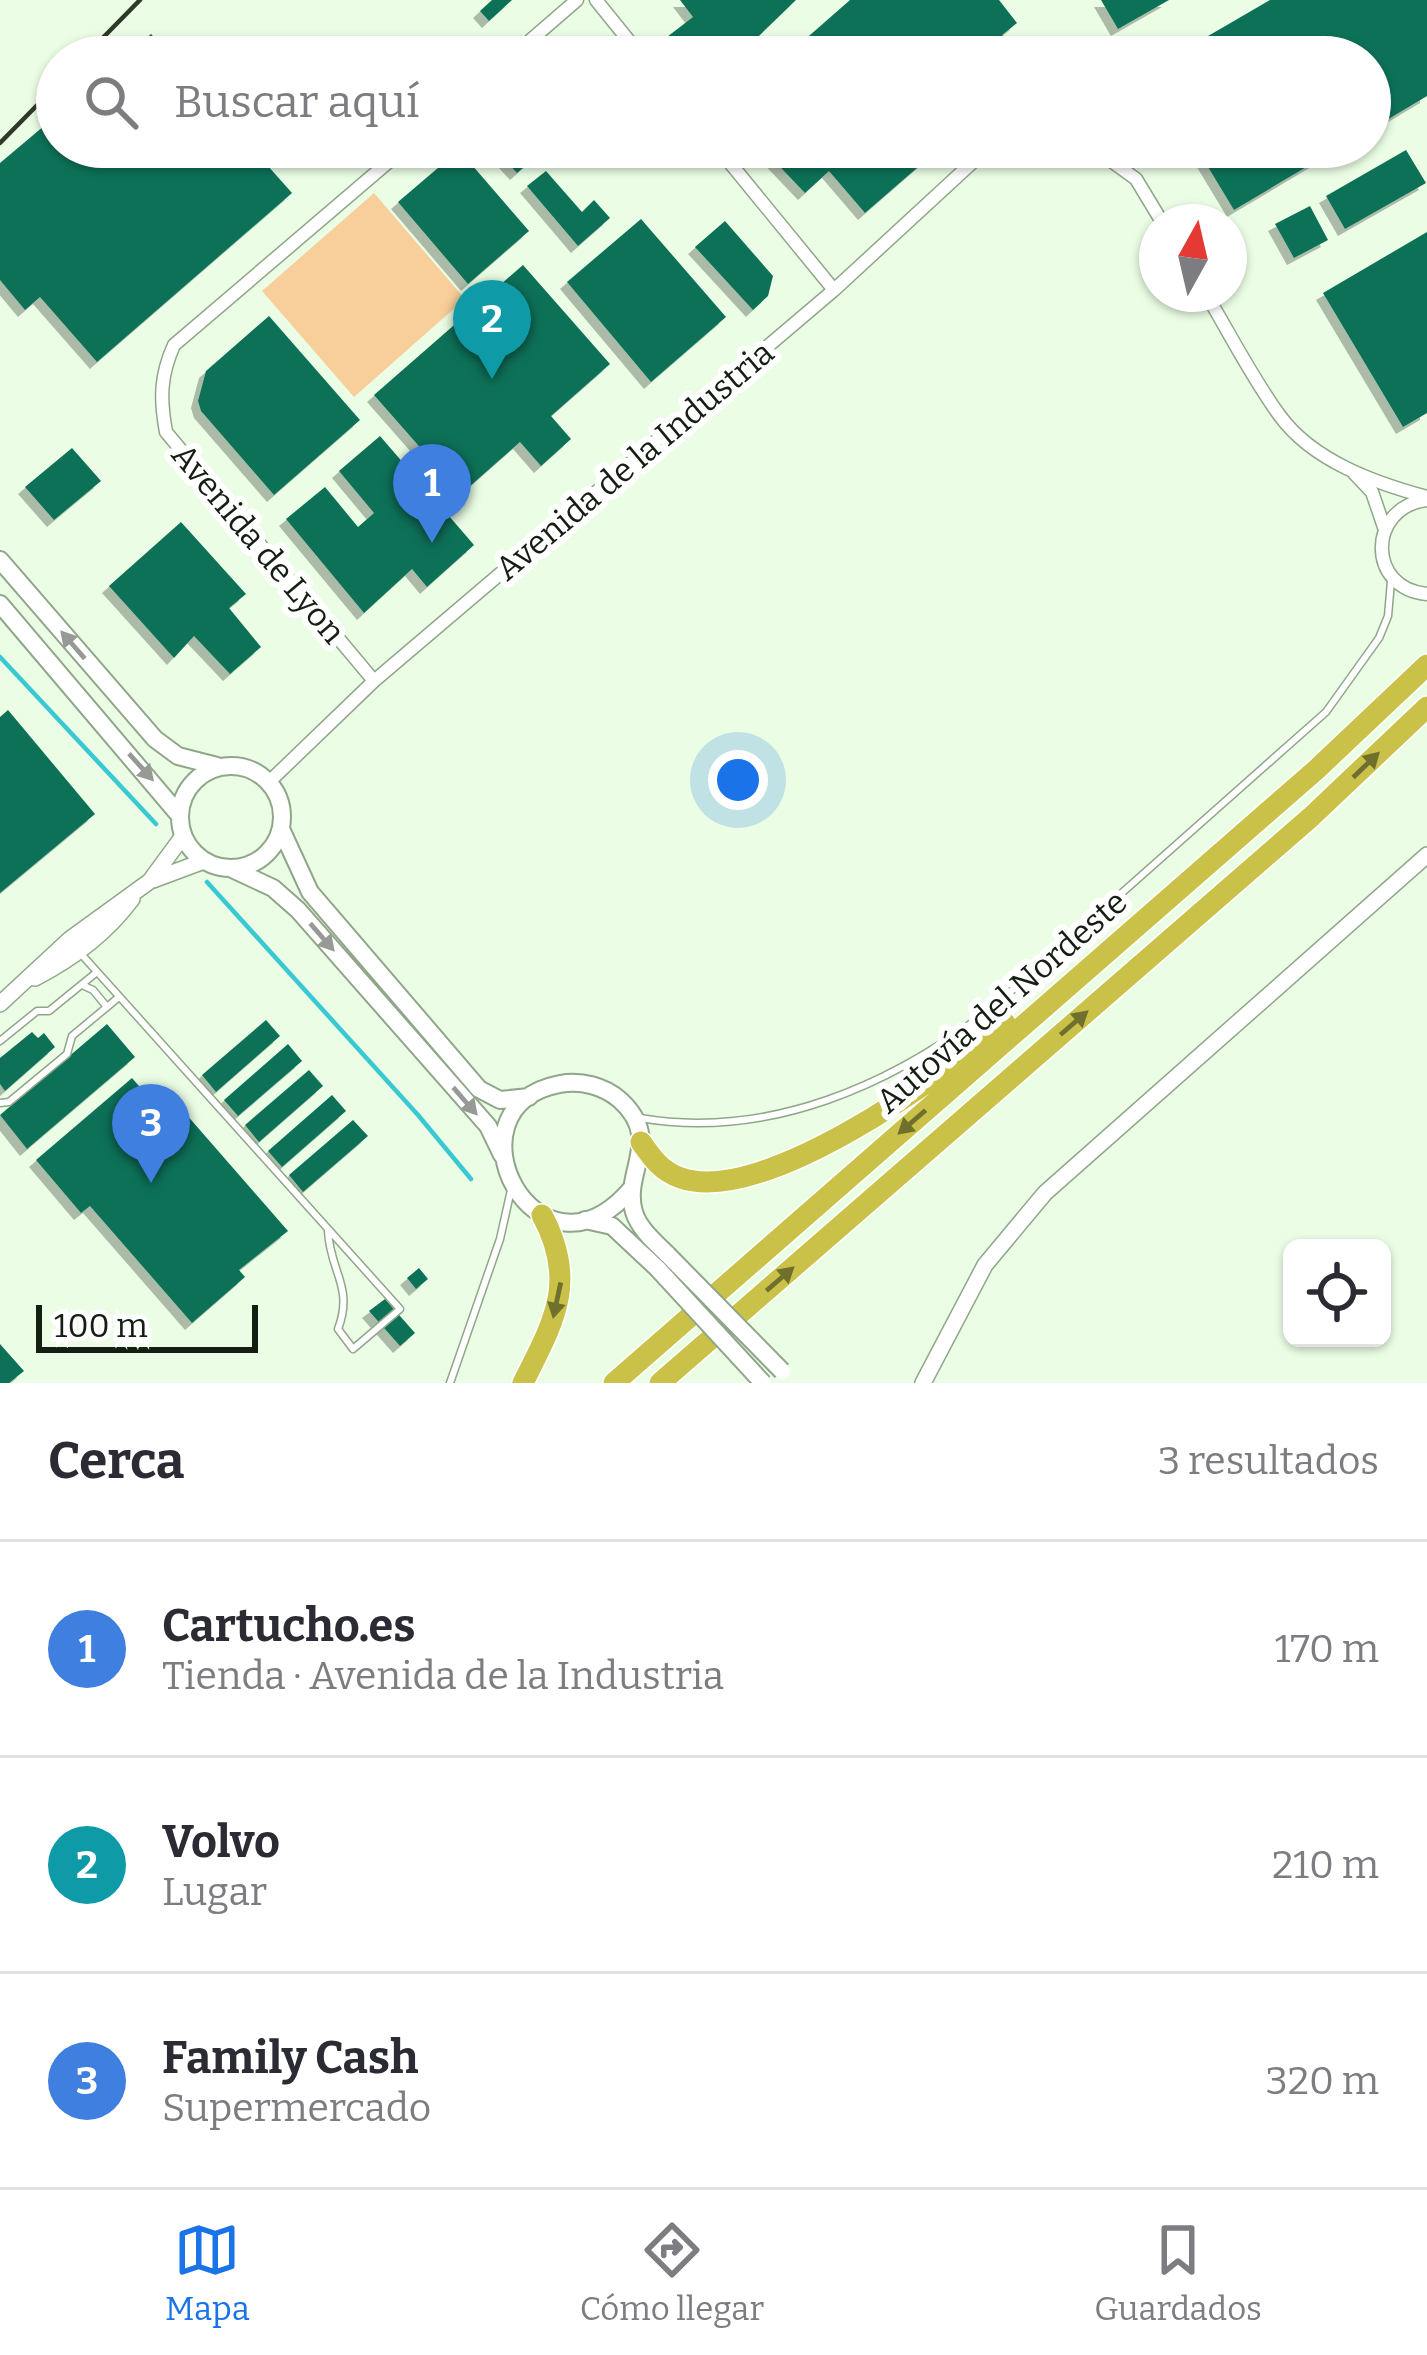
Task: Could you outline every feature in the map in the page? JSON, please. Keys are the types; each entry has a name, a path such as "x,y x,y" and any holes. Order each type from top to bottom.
{"highway":[{"name":"Autovía del Nordeste","path":"614,1383 1317,769 1427,665"},
{"name":"Autovía del Nordeste","path":"667,1378 1312,817 1427,707"},
{"path":"641,1142 665,1171 708,1182 776,1164 871,1120 948,1069 1199,854 1317,769"},
{"path":"523,1383 551,1326 560,1294 560,1257 542,1215"}],"main road":[{"path":"0,560 155,739 178,756 255,771 269,782 281,804 276,842 256,862 230,868"},
{"path":"0,604 180,816"},
{"path":"221,766 191,784 180,816 183,836 204,861 272,888 298,910 488,1126 521,1200 542,1215 612,1226 662,1262 787,1377"},
{"path":"281,830 310,892 479,1089 500,1100 530,1097"},
{"path":"504,1162 504,1138 513,1115 530,1097 547,1087 586,1083 605,1090 634,1117 641,1142 632,1188 638,1220 662,1262 763,1383"},
{"path":"584,1220 620,1203 632,1188"}],"street":[{"path":"536,36 578,0"},
{"path":"596,0 626,36"},
{"name":"Avenida de Lyon","path":"374,681 166,432 160,400 164,369 174,345 381,168"},
{"path":"734,168 834,290"},
{"name":"Avenida de la Industria","path":"269,782 374,681 834,290 967,168"},
{"path":"1121,168 1136,179 1151,204"},
{"path":"1217,312 1282,419 1317,450 1353,472 1427,498"},
{"path":"1353,472 1372,492 1384,527 1380,554 1391,578 1404,589 1427,594"},
{"path":"1384,527 1406,505 1427,498"},
{"path":"22,985 80,952 117,919 183,836"},
{"path":"923,1383 985,1264 1045,1193 1427,855"},
{"path":"150,881 204,861"},
{"path":"0,1004 58,948 136,893"},
{"path":"80,952 76,944 109,917 116,903"}],"lane":[{"path":"634,1117 706,1122 791,1111 871,1084 943,1045 992,1008 1326,712 1385,626 1391,578"},
{"path":"80,952 400,1309 353,1349 338,1329 346,1302 328,1231"},
{"path":"0,1041 98,973"},
{"path":"82,985 93,989 106,1007"},
{"path":"0,1103 9,1102 67,1054 72,1036 119,997"},
{"path":"450,1383 500,1239 512,1186"}],"shaded area":[{"path":"374,193 465,299 354,397 262,291"}],"building":[{"path":"492,0 512,0 489,21 480,11"},
{"path":"680,0 796,0 759,36 668,36 693,17"},
{"path":"850,0 999,0 1017,23 1003,36 809,36"},
{"path":"1101,0 1169,0 1118,29"},
{"path":"1270,0 1427,0 1427,96 1391,117 1391,36 1208,36"},
{"path":"36,133 36,168 270,168 292,193 97,362 40,297 25,310 0,280 0,163"},
{"path":"1406,150 1426,183 1345,229 1326,196 1375,168 1391,168 1391,159"},
{"path":"438,168 475,168 529,231 468,284 398,202"},
{"path":"781,168 917,168 865,213 829,171 805,193"},
{"path":"1209,168 1305,168 1244,204 1230,204"},
{"path":"546,171 582,212 594,200 610,218 578,246 527,186"},
{"path":"1310,206 1328,240 1294,258 1275,224"},
{"path":"641,219 726,317 651,382 567,282"},
{"path":"725,221 773,276 768,296 753,310 695,247"},
{"path":"1427,232 1427,413 1403,427 1323,293"},
{"path":"523,265 610,364 551,416 571,439 541,466 520,442 461,494 374,395"},
{"path":"269,316 360,420 274,495 201,411 198,401 206,371"},
{"path":"380,436 474,545 427,587 412,569 364,613 286,519 325,487 358,527 374,513 339,471"},
{"path":"72,448 101,481 54,520 25,487"},
{"path":"181,522 246,594 229,608 261,647 230,674 194,636 174,658 109,586"},
{"path":"8,710 95,814 0,893 0,717"},
{"path":"266,1020 280,1036 216,1092 202,1075"},
{"path":"107,1024 135,1057 27,1149 0,1115"},
{"path":"32,1032 38,1038 44,1033 55,1047 5,1091 0,1084 0,1058"},
{"path":"288,1044 302,1061 238,1116 224,1100"},
{"path":"309,1070 323,1086 259,1142 245,1125"},
{"path":"132,1078 152,1101 165,1090 288,1231 239,1270 245,1277 192,1323 90,1206 81,1213 36,1160"},
{"path":"332,1095 346,1111 282,1167 268,1151"},
{"path":"353,1120 368,1136 303,1192 289,1175"},
{"path":"419,1268 428,1279 416,1289 407,1278"},
{"path":"385,1299 415,1333 400,1346 369,1311"},
{"path":"0,1344 24,1371 9,1383 0,1383"}],"waterway":[{"path":"0,657 156,824"},
{"path":"207,882 471,1179"}],"railway":[{"path":"105,36 140,0"},
{"path":"0,143 36,106"}],"place":[{"name":"Volvo","path":"492,379"},
{"name":"Cartucho.es","path":"432,543"},
{"name":"Family Cash","path":"151,1183"}]}
